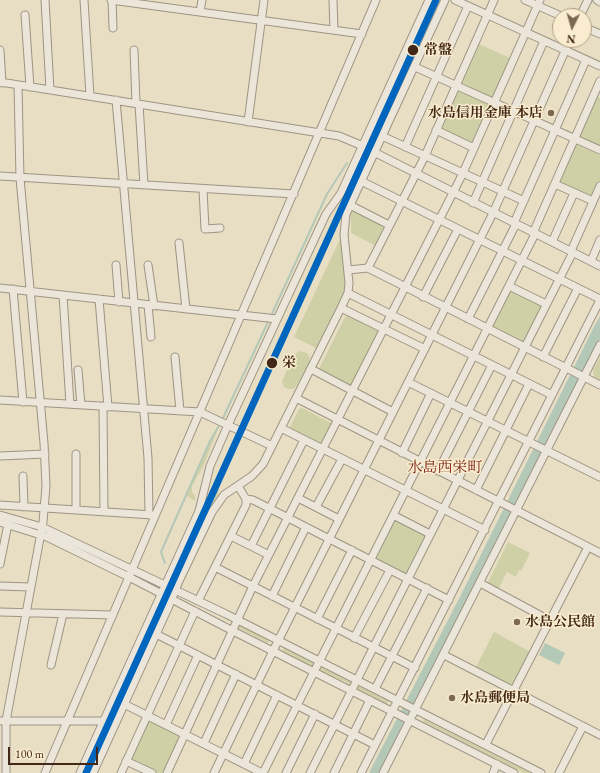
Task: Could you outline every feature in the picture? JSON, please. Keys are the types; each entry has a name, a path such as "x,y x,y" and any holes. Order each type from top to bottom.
{"street":[{"path":"45,0 50,90"},
{"path":"84,0 90,96"},
{"path":"113,28 115,0 170,4 200,12 362,34"},
{"path":"200,12 202,0"},
{"path":"248,122 264,0"},
{"path":"333,0 334,30"},
{"path":"45,773 131,573 153,515 242,316 376,0"},
{"path":"80,773 199,511 210,466 228,425 326,214 341,193 429,0"},
{"path":"93,773 175,590 214,508 224,495 252,476 263,464 342,308 348,293 348,270 344,223 350,205 445,0"},
{"path":"455,0 600,66"},
{"path":"368,268 401,200 425,156 494,0"},
{"path":"525,0 539,3 552,11"},
{"path":"167,773 253,586 463,173 539,3"},
{"path":"405,147 468,6"},
{"path":"25,15 30,87"},
{"path":"473,203 544,41"},
{"path":"0,50 1,83 18,87 30,87 90,96 339,136 363,146 600,266"},
{"path":"134,50 144,185"},
{"path":"214,773 273,651 480,240 565,50"},
{"path":"468,320 503,251 586,60"},
{"path":"415,67 600,150"},
{"path":"114,699 262,773 522,261 600,81"},
{"path":"6,773 3,721 26,613 45,508 45,454 20,178 18,87"},
{"path":"116,100 153,515"},
{"path":"436,130 474,148"},
{"path":"382,136 524,201"},
{"path":"0,176 294,194"},
{"path":"361,181 600,299 569,370 552,395 502,503 485,530 361,773"},
{"path":"555,184 593,201"},
{"path":"310,773 559,279 600,186"},
{"path":"203,189 205,229 220,228"},
{"path":"552,242 574,193"},
{"path":"350,205 389,225"},
{"path":"423,297 458,229"},
{"path":"591,261 600,240"},
{"path":"179,243 186,309"},
{"path":"116,265 120,302"},
{"path":"148,265 151,305 151,337"},
{"path":"348,270 368,268 468,320 600,385"},
{"path":"509,286 546,304"},
{"path":"0,288 277,319"},
{"path":"543,357 578,288"},
{"path":"13,289 23,402"},
{"path":"348,293 552,395"},
{"path":"63,295 70,404"},
{"path":"99,299 106,406 104,512"},
{"path":"342,308 425,349"},
{"path":"383,773 405,718 444,655 582,376 600,345"},
{"path":"175,357 180,411"},
{"path":"438,471 492,365"},
{"path":"311,369 393,412"},
{"path":"78,370 82,405"},
{"path":"408,382 600,477"},
{"path":"476,490 530,384"},
{"path":"402,453 431,393"},
{"path":"296,398 600,553"},
{"path":"0,400 200,412 272,446"},
{"path":"281,428 485,530"},
{"path":"251,546 304,440"},
{"path":"0,456 45,454"},
{"path":"76,454 76,510"},
{"path":"316,507 342,459"},
{"path":"23,476 24,506"},
{"path":"198,601 246,505 246,499 238,486"},
{"path":"298,498 340,519"},
{"path":"246,499 253,500 449,600"},
{"path":"0,505 153,515"},
{"path":"0,515 41,531 131,573 165,585 320,660 541,773"},
{"path":"393,515 430,534"},
{"path":"0,522 41,531"},
{"path":"0,564 8,524"},
{"path":"272,596 306,527"},
{"path":"230,536 269,555"},
{"path":"486,744 588,547"},
{"path":"317,619 352,550"},
{"path":"215,567 415,668"},
{"path":"354,638 390,570"},
{"path":"131,573 161,593 233,631 514,773"},
{"path":"480,583 549,620"},
{"path":"0,586 30,587"},
{"path":"375,689 426,588"},
{"path":"121,773 195,611"},
{"path":"0,612 113,615"},
{"path":"51,665 63,614"},
{"path":"156,634 375,745"},
{"path":"166,725 198,655"},
{"path":"444,655 600,735"},
{"path":"204,743 236,674"},
{"path":"244,764 277,695"},
{"path":"334,773 370,700"},
{"path":"286,773 315,714"},
{"path":"3,721 104,721"},
{"path":"559,773 583,726"},
{"path":"126,761 152,773"},
{"path":"493,773 497,764"}],"green space":[{"path":"477,43 512,59 494,98 460,82"},
{"path":"456,90 490,105 473,145 439,130"},
{"path":"596,96 600,98 600,146 578,136"},
{"path":"575,144 600,155 600,182 593,199 558,183"},
{"path":"354,210 382,224 384,232 376,246 351,233 351,214"},
{"path":"342,235 346,290 318,349 294,337"},
{"path":"510,289 543,305 524,344 491,327"},
{"path":"347,313 381,329 350,388 318,371"},
{"path":"300,351 307,353 309,356 310,365 294,389 288,389 284,387 282,381 294,355"},
{"path":"600,357 600,380 594,377 593,370"},
{"path":"302,408 333,424 322,446 289,429 299,409"},
{"path":"220,424 203,467 192,486 195,501 186,495 210,442"},
{"path":"218,488 219,495 195,541 190,546"},
{"path":"395,518 428,535 407,575 374,558"},
{"path":"508,542 530,553 521,571 519,570 516,577 507,572 498,590 487,584"},
{"path":"238,625 269,640 268,643 238,628"},
{"path":"494,632 531,652 513,686 510,687 475,669"},
{"path":"284,647 313,662 314,664 312,666 282,651"},
{"path":"319,665 352,682 352,685 317,669"},
{"path":"357,685 389,700 387,704 356,688"},
{"path":"424,719 531,773 524,773 423,722"},
{"path":"148,720 181,737 164,773 155,773 130,759"}],"shaded area":[{"path":"545,643 565,653 559,665 539,655"}],"waterway":[{"path":"247,102 250,83"},
{"path":"271,316 327,194 347,163"},
{"path":"538,444 600,318"},
{"path":"223,418 269,320"},
{"path":"375,773 465,599 600,327"},
{"path":"165,563 161,552 210,441 220,424"},
{"path":"509,503 536,448"},
{"path":"408,703 507,507"},
{"path":"371,773 400,718"}],"railway":[{"path":"395,91 436,0"}],"transit line":[{"path":"86,773 436,0"}],"place":[{"name":"常盤","path":"413,50"},
{"name":"水島信用金庫 本店","path":"551,113"},
{"name":"栄","path":"272,363"},
{"name":"水島公民館","path":"517,622"},
{"name":"水島郵便局","path":"452,698"}],"district":[{"name":"水島西栄町","path":"445,468"}]}
